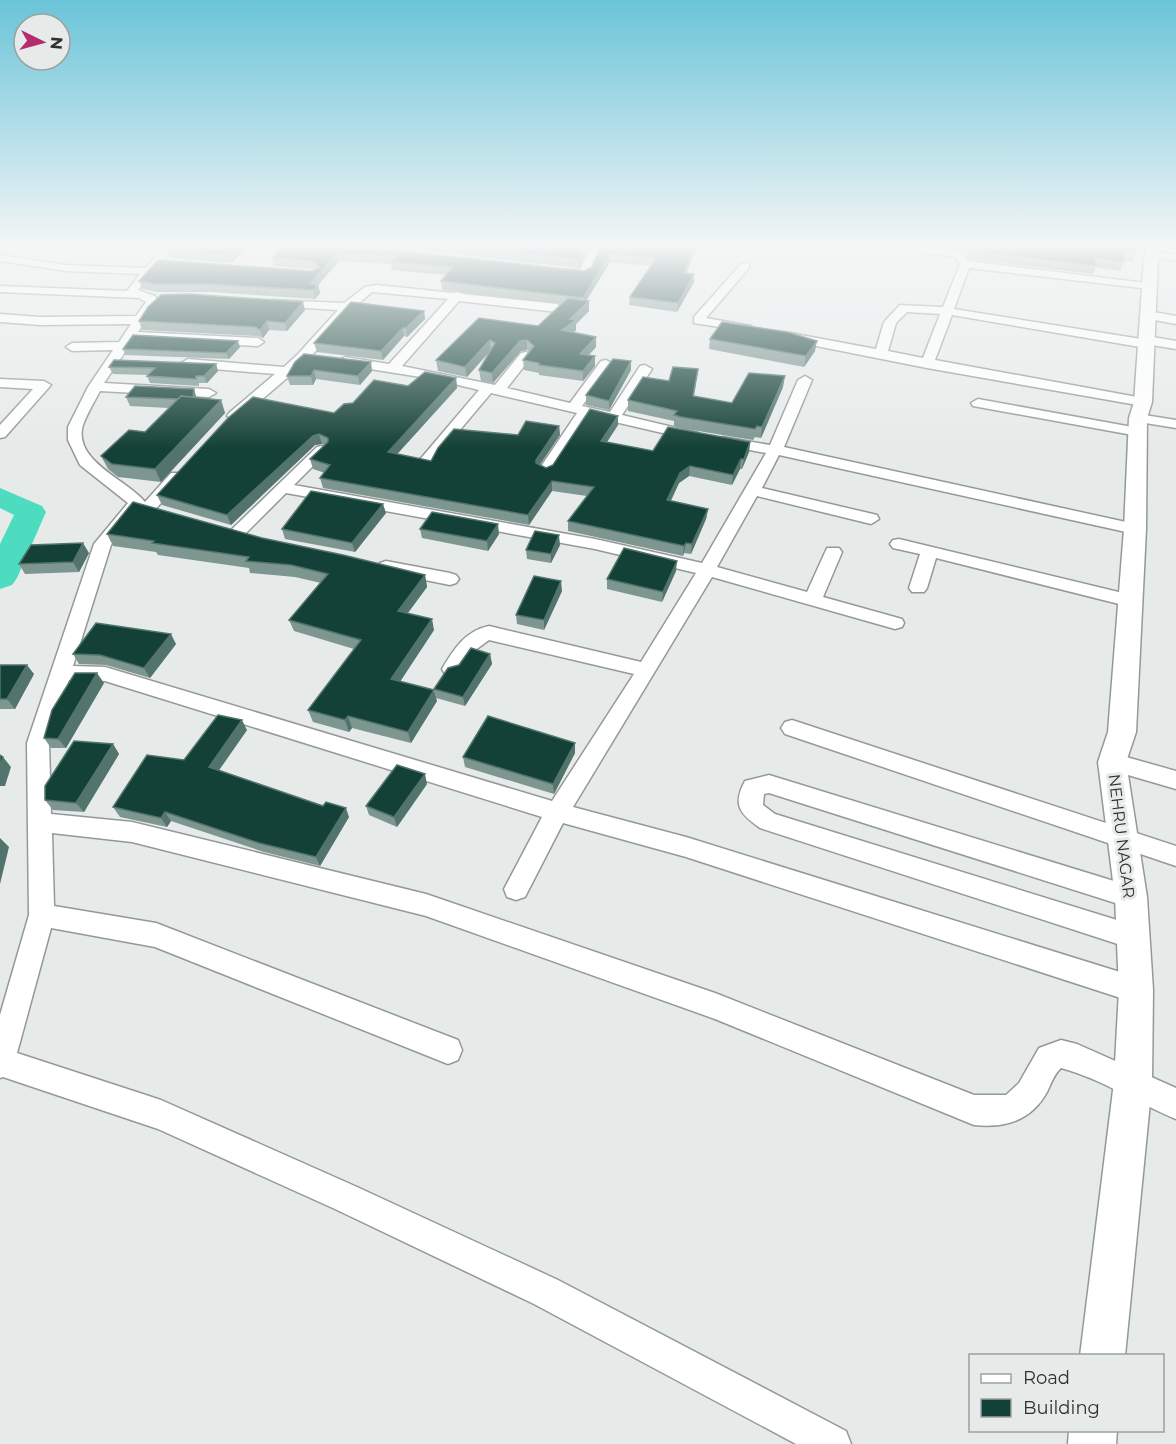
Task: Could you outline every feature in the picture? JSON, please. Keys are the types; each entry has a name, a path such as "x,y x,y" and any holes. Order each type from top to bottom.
{"street":[{"path":"145,312 95,387 75,427 75,440 85,462 135,498 141,507 169,515"},
{"path":"225,423 303,357 342,312"},
{"path":"372,383 391,367 442,312"},
{"path":"705,312 698,320 927,364 1140,418"},
{"path":"882,355 890,322 900,312"},
{"path":"927,364 946,312"},
{"path":"962,312 1154,330 1176,345"},
{"name":"NEHRU NAGAR","path":"1102,1354 1133,1082 1136,990 1131,897 1112,762 1122,732 1140,418 1154,330 1152,312"},
{"path":"0,318 40,321 140,320"},
{"path":"72,347 127,340 258,342"},
{"path":"428,459 526,356"},
{"path":"303,357 391,367 680,434 775,450 1135,530"},
{"path":"112,360 134,361"},
{"path":"178,363 287,371"},
{"path":"546,471 606,364"},
{"path":"614,417 645,369"},
{"path":"516,889 557,812 707,570 775,450 805,380"},
{"path":"0,383 44,385 0,434"},
{"path":"95,387 208,393"},
{"path":"978,403 1140,418 1176,424"},
{"path":"257,540 231,532 322,450"},
{"path":"186,466 103,544 38,743 42,915 0,1063 161,1114 346,1198 546,1292 833,1444"},
{"path":"282,488 595,544 707,570 895,623"},
{"path":"752,490 871,519"},
{"path":"899,544 1131,601"},
{"path":"813,600 833,552"},
{"path":"918,588 929,552"},
{"path":"365,563 450,579"},
{"path":"452,669 474,638 479,634 489,633 646,670"},
{"path":"61,673 105,674 557,812 686,847 1136,990"},
{"path":"792,728 1176,856"},
{"path":"1112,762 1176,780"},
{"path":"1131,897 769,784 753,787 751,809 768,821 1133,937"},
{"path":"40,822 132,832 426,905 715,1006 974,1110 999,1113 1019,1106 1026,1099 1049,1058 1055,1054 1077,1058 1133,1082 1176,1104"},
{"path":"42,915 156,935 448,1050"}],"building":[{"path":"145,312 294,312 285,323 267,321 260,330 255,327 139,321"},
{"path":"342,312 423,312 406,328 403,328 381,351 314,343"},
{"path":"553,312 577,312 570,319 576,320 562,330 596,337 580,354 595,356 583,371 539,365 539,363 523,360 534,346 527,340 520,341 492,373 479,370 495,343 490,340 465,367 436,360 479,318 538,326"},
{"path":"722,322 787,332 817,341 806,356 710,339"},
{"path":"133,335 238,341 226,353 123,349"},
{"path":"304,354 371,362 358,376 314,370 311,376 287,376 295,362"},
{"path":"613,359 631,361 609,401 586,395"},
{"path":"114,360 216,364 204,376 196,376 196,379 147,376 155,368 109,367"},
{"path":"673,367 698,369 693,396 732,403 749,373 785,376 762,427 757,426 755,429 681,417 674,415 677,411 628,400 643,377 669,381"},
{"path":"425,372 456,378 388,452 431,461 438,448 454,429 518,435 526,421 559,426 536,460 536,463 546,468 553,465 590,409 618,416 601,441 653,451 668,427 750,442 744,459 741,459 733,475 690,466 680,473 667,500 708,509 692,544 686,543 684,546 568,521 594,487 552,481 528,515 320,478 330,465 310,459 328,442 328,438 319,434 313,436 227,515 157,495 228,418 253,397 334,413 344,404 353,403 374,380 408,386"},
{"path":"135,386 194,389 193,398 181,396 178,399 126,397"},
{"path":"181,396 221,400 155,469 112,464 101,456 129,430 145,432"},
{"path":"311,491 383,504 352,543 282,529"},
{"path":"133,502 262,538 425,575 398,611 432,619 391,679 434,690 408,732 348,716 345,720 308,710 361,640 289,620 328,574 291,565 246,561 249,557 107,534"},
{"path":"432,512 498,524 487,541 420,529"},
{"path":"535,531 559,535 551,554 526,550"},
{"path":"83,543 73,562 19,564 31,545"},
{"path":"624,548 677,561 663,592 607,579"},
{"path":"534,576 561,581 544,620 516,615"},
{"path":"96,623 171,634 144,668 100,655 73,654"},
{"path":"471,648 490,654 463,697 434,689 448,668 459,665"},
{"path":"0,665 27,665 7,699 0,699"},
{"path":"75,673 97,673 58,739 44,738 52,710"},
{"path":"218,715 242,720 209,767 323,806 326,802 346,808 316,857 259,843 165,812 161,818 113,807 147,755 184,760"},
{"path":"488,716 575,743 553,784 463,757"},
{"path":"74,741 113,744 76,803 45,800 45,786"},
{"path":"397,765 425,774 394,817 366,806"}],"waterway":[{"path":"0,497 31,512 0,578"}]}
